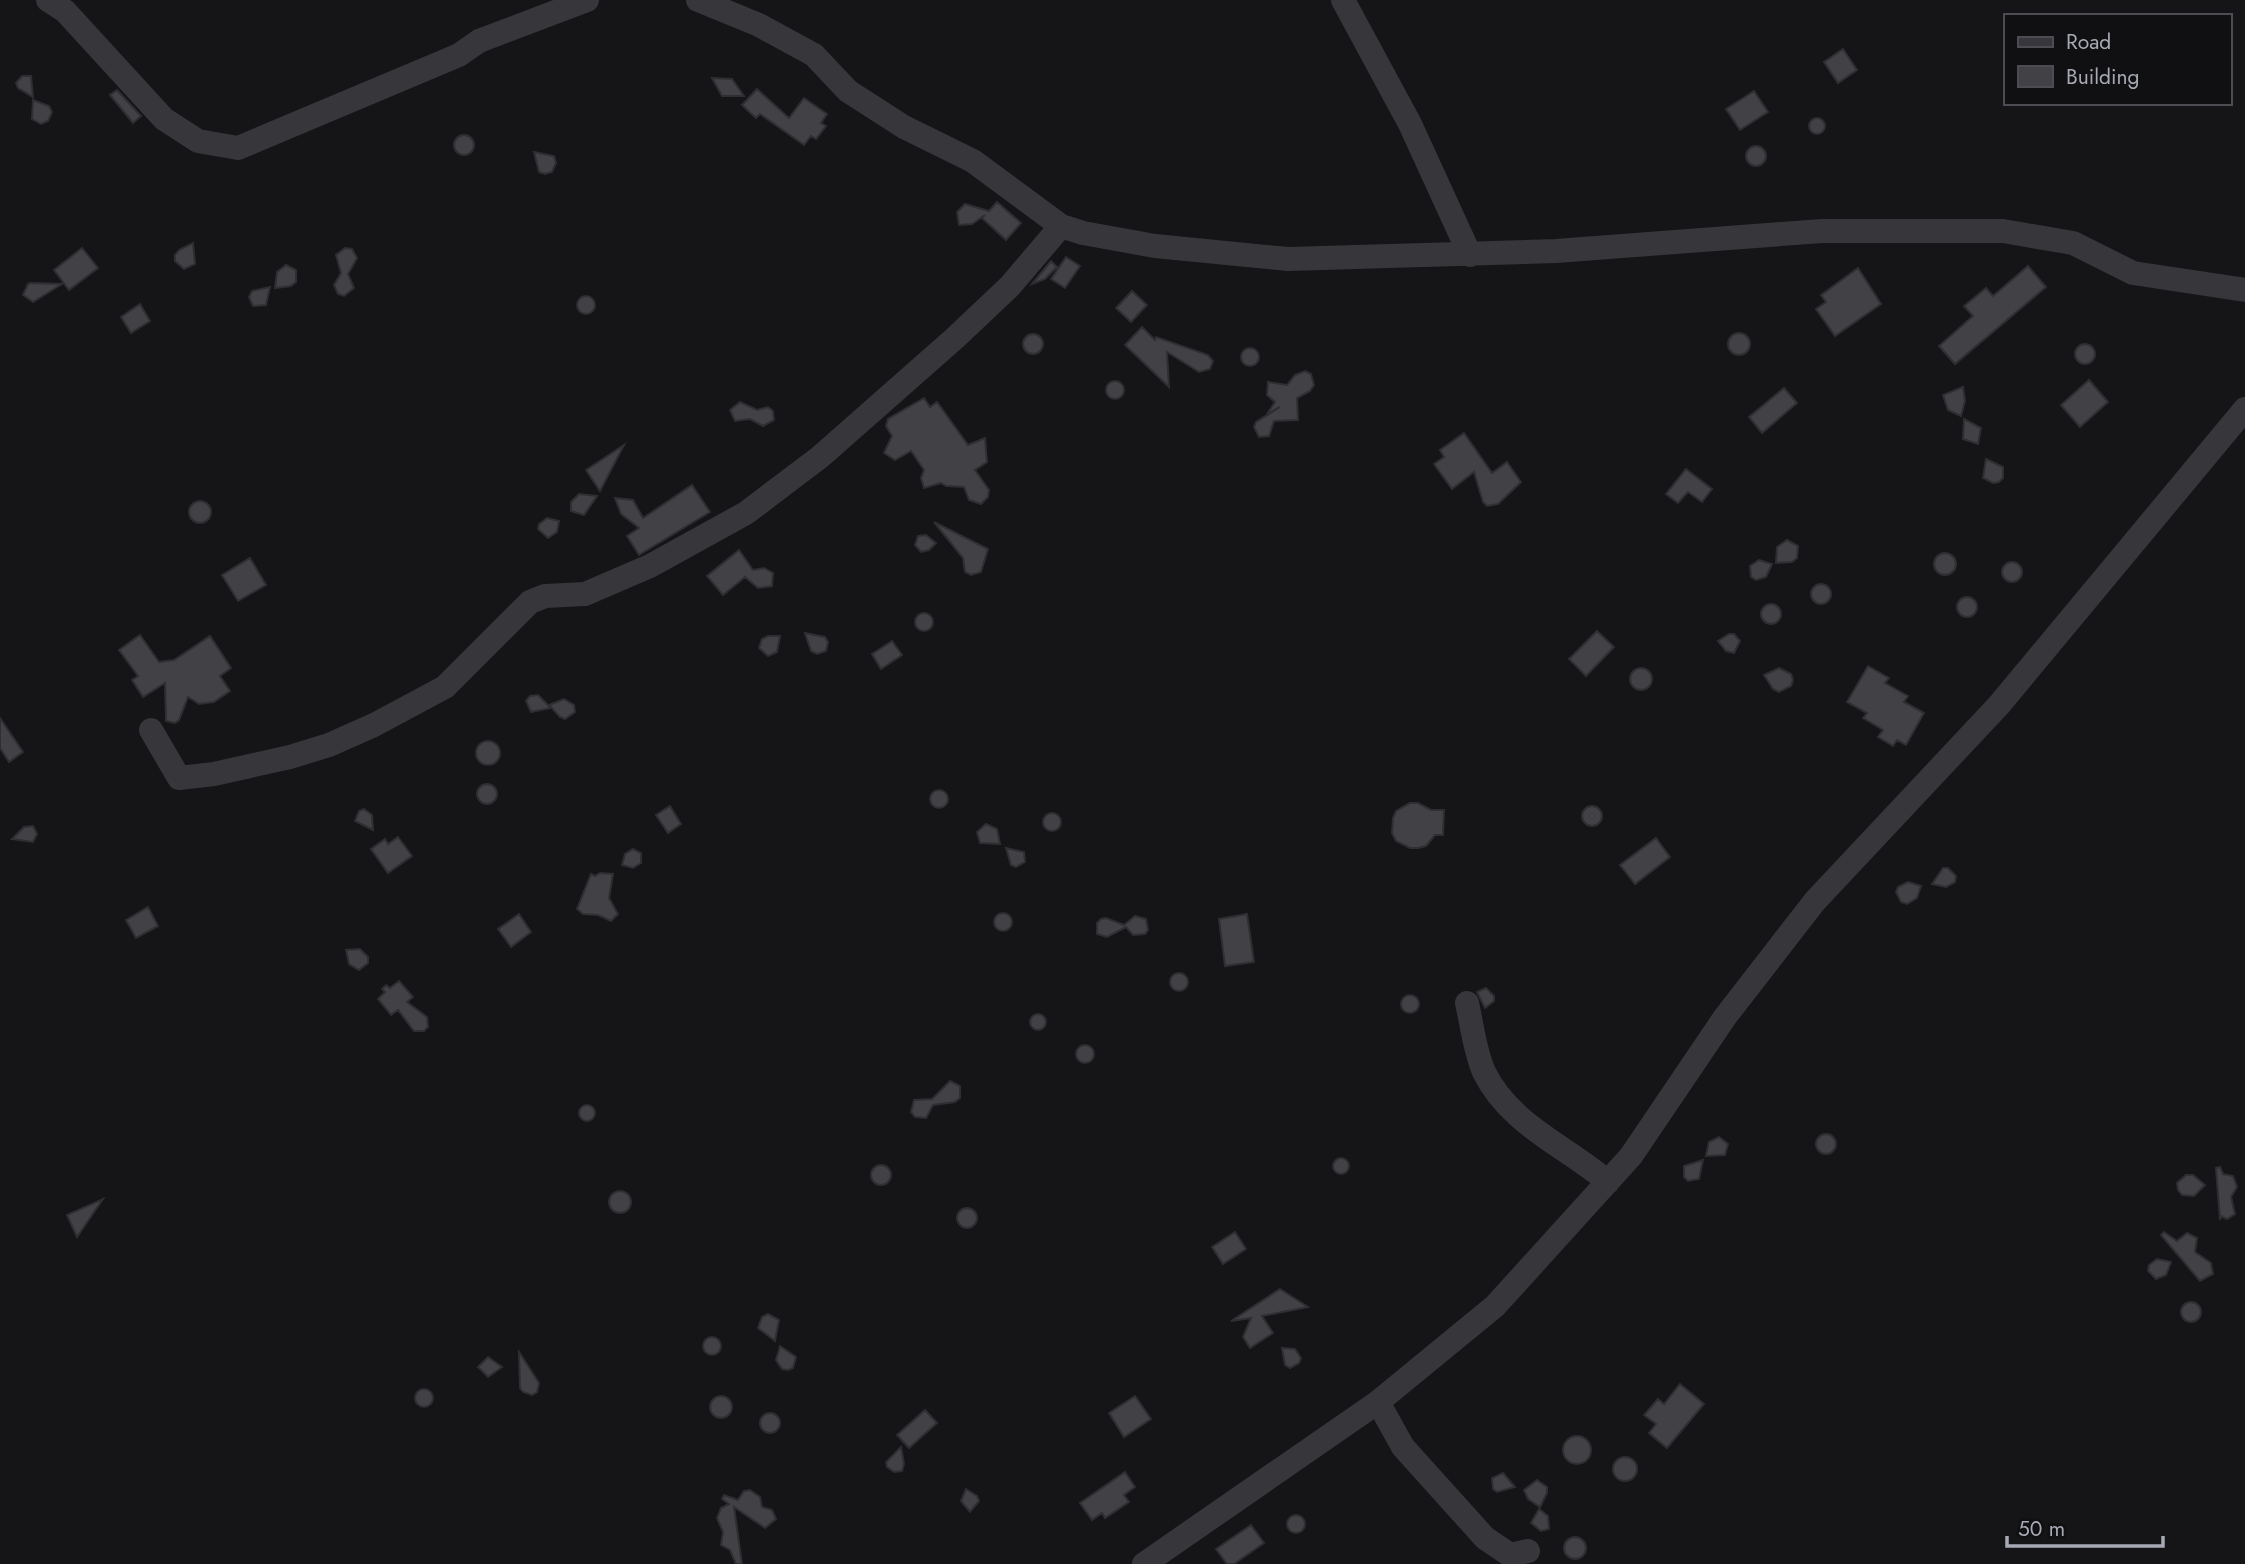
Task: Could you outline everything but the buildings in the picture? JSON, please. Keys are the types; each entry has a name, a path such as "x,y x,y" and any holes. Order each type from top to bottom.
{"street":[{"path":"48,0 65,11 164,119 198,141 238,148 459,55 479,41 587,0"},
{"path":"698,0 759,25 814,55 848,91 904,127 973,160 1061,226 1155,246 1288,259 1556,251 1822,231 2003,231 2073,243 2133,273 2245,290"},
{"path":"1343,0 1410,124 1470,255"},
{"path":"151,730 179,778 202,776 330,745 426,698 445,687 530,602 545,596 585,594 650,566 746,513 820,457 955,338 1010,286 1061,226"},
{"path":"1144,1564 1378,1402 1495,1306 1631,1156 1733,1006 1815,901 1999,705 2245,409"},
{"path":"1467,1003 1484,1071 1502,1098 1545,1139 1578,1156 1608,1182"},
{"path":"1378,1402 1403,1447 1485,1538 1510,1555 1528,1550"}]}
